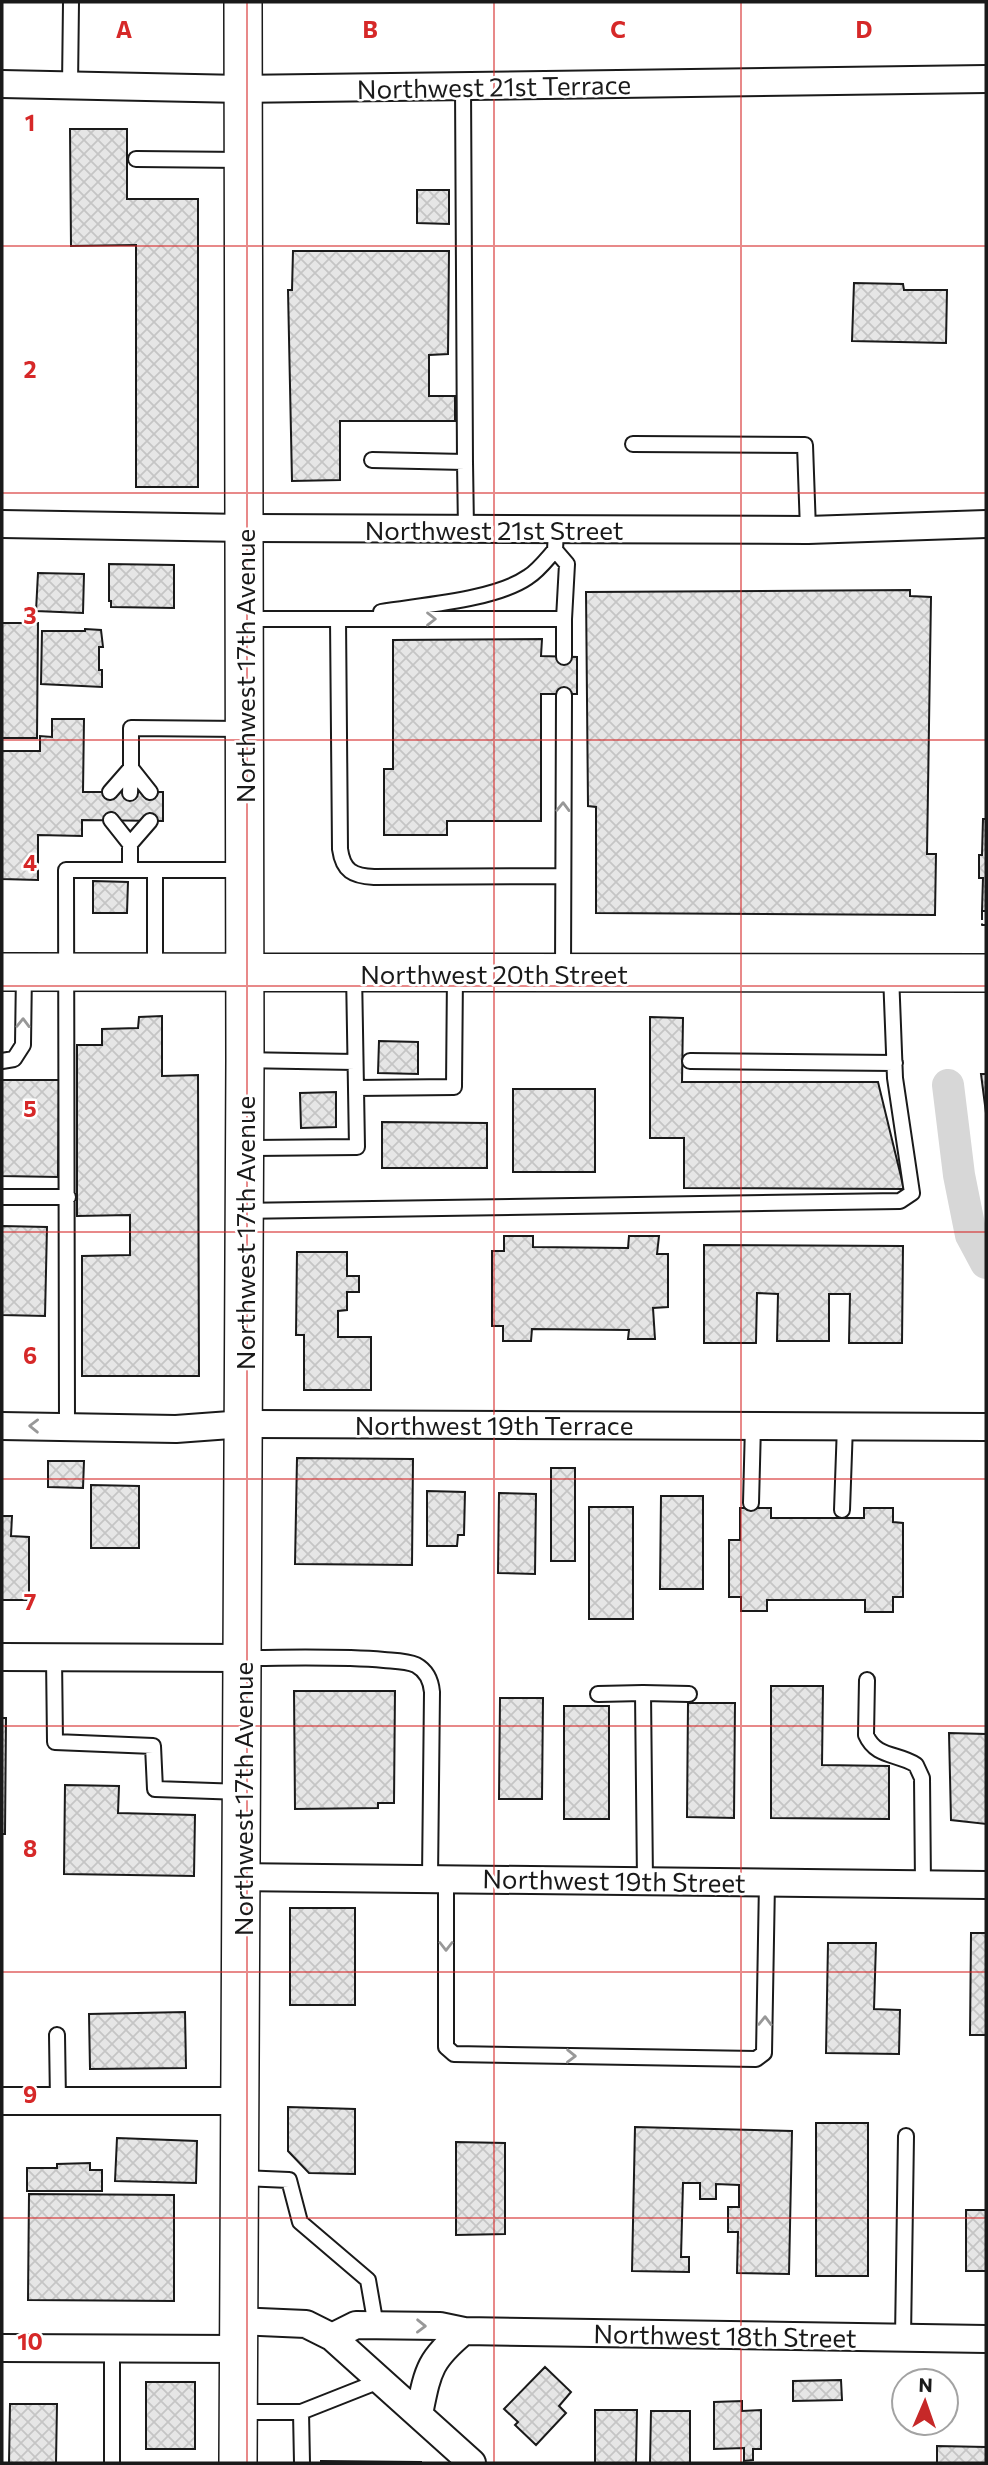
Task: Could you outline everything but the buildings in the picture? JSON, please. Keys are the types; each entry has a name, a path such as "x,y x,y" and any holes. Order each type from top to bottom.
{"main road":[{"name":"Northwest 17th Avenue","path":"238,2463 245,1060 243,2"},
{"name":"Northwest 20th Street","path":"13,972 986,973"}],"street":[{"name":"Northwest 21st Terrace","path":"2,84 242,89 986,79"},
{"name":"Northwest 21st Street","path":"2,524 466,529 555,540 986,524"},
{"name":"Northwest 19th Terrace","path":"2,1426 176,1429 244,1424 986,1427"},
{"path":"2,1657 243,1658"},
{"name":"Northwest 19th Street","path":"241,1877 986,1885"},
{"path":"2,2101 240,2101"},
{"path":"2,2348 113,2349 238,2335 306,2324 332,2337 472,2463"},
{"name":"Northwest 18th Street","path":"332,2337 356,2325 440,2326 464,2331 986,2339"},
{"path":"419,2414 426,2381 440,2351 464,2331"}],"lane":[{"path":"70,86 71,2"},
{"path":"463,86 466,529"},
{"path":"136,159 243,160"},
{"path":"633,444 805,445 808,530"},
{"path":"372,460 465,462"},
{"path":"338,619 472,597 505,588 529,577 555,540 567,564 564,657"},
{"path":"244,619 564,619"},
{"path":"338,619 340,849 347,871 359,876 374,877 562,876"},
{"path":"563,973 564,695"},
{"path":"130,793 131,728 244,729"},
{"path":"110,792 131,768"},
{"path":"131,768 150,793"},
{"path":"111,820 130,844"},
{"path":"127,821 130,870"},
{"path":"130,844 150,821"},
{"path":"67,1427 66,870 244,870"},
{"path":"155,871 155,971"},
{"path":"2,1061 14,1059 23,1045 13,972"},
{"path":"244,1148 357,1147 354,972"},
{"path":"356,1088 454,1087 455,973"},
{"path":"244,1211 900,1201 912,1193 895,1063 891,974"},
{"path":"245,1060 355,1062"},
{"path":"690,1061 895,1063"},
{"path":"2,1197 68,1197"},
{"path":"751,1503 753,1425"},
{"path":"842,1510 845,1425"},
{"path":"54,1657 55,1742 153,1746 155,1789 242,1792"},
{"path":"243,1658 407,1662 417,1666 431,1682 446,2047 454,2054 756,2059 764,2053 767,1882"},
{"path":"867,1680 866,1735 869,1742 884,1754 916,1765 922,1778 923,1884"},
{"path":"597,1693 688,1694"},
{"path":"643,1693 645,1881"},
{"path":"57,2035 58,2101"},
{"path":"903,2338 905,2136"},
{"path":"239,2178 289,2180 300,2222 368,2280 376,2326"},
{"path":"112,2463 113,2349"},
{"path":"237,2412 301,2412 382,2380"},
{"path":"301,2412 302,2463"}],"waterway":[{"path":"948,1085 959,1175 971,1235 986,1263"}],"fence":[{"path":"982,911 982,925 986,925"}]}
